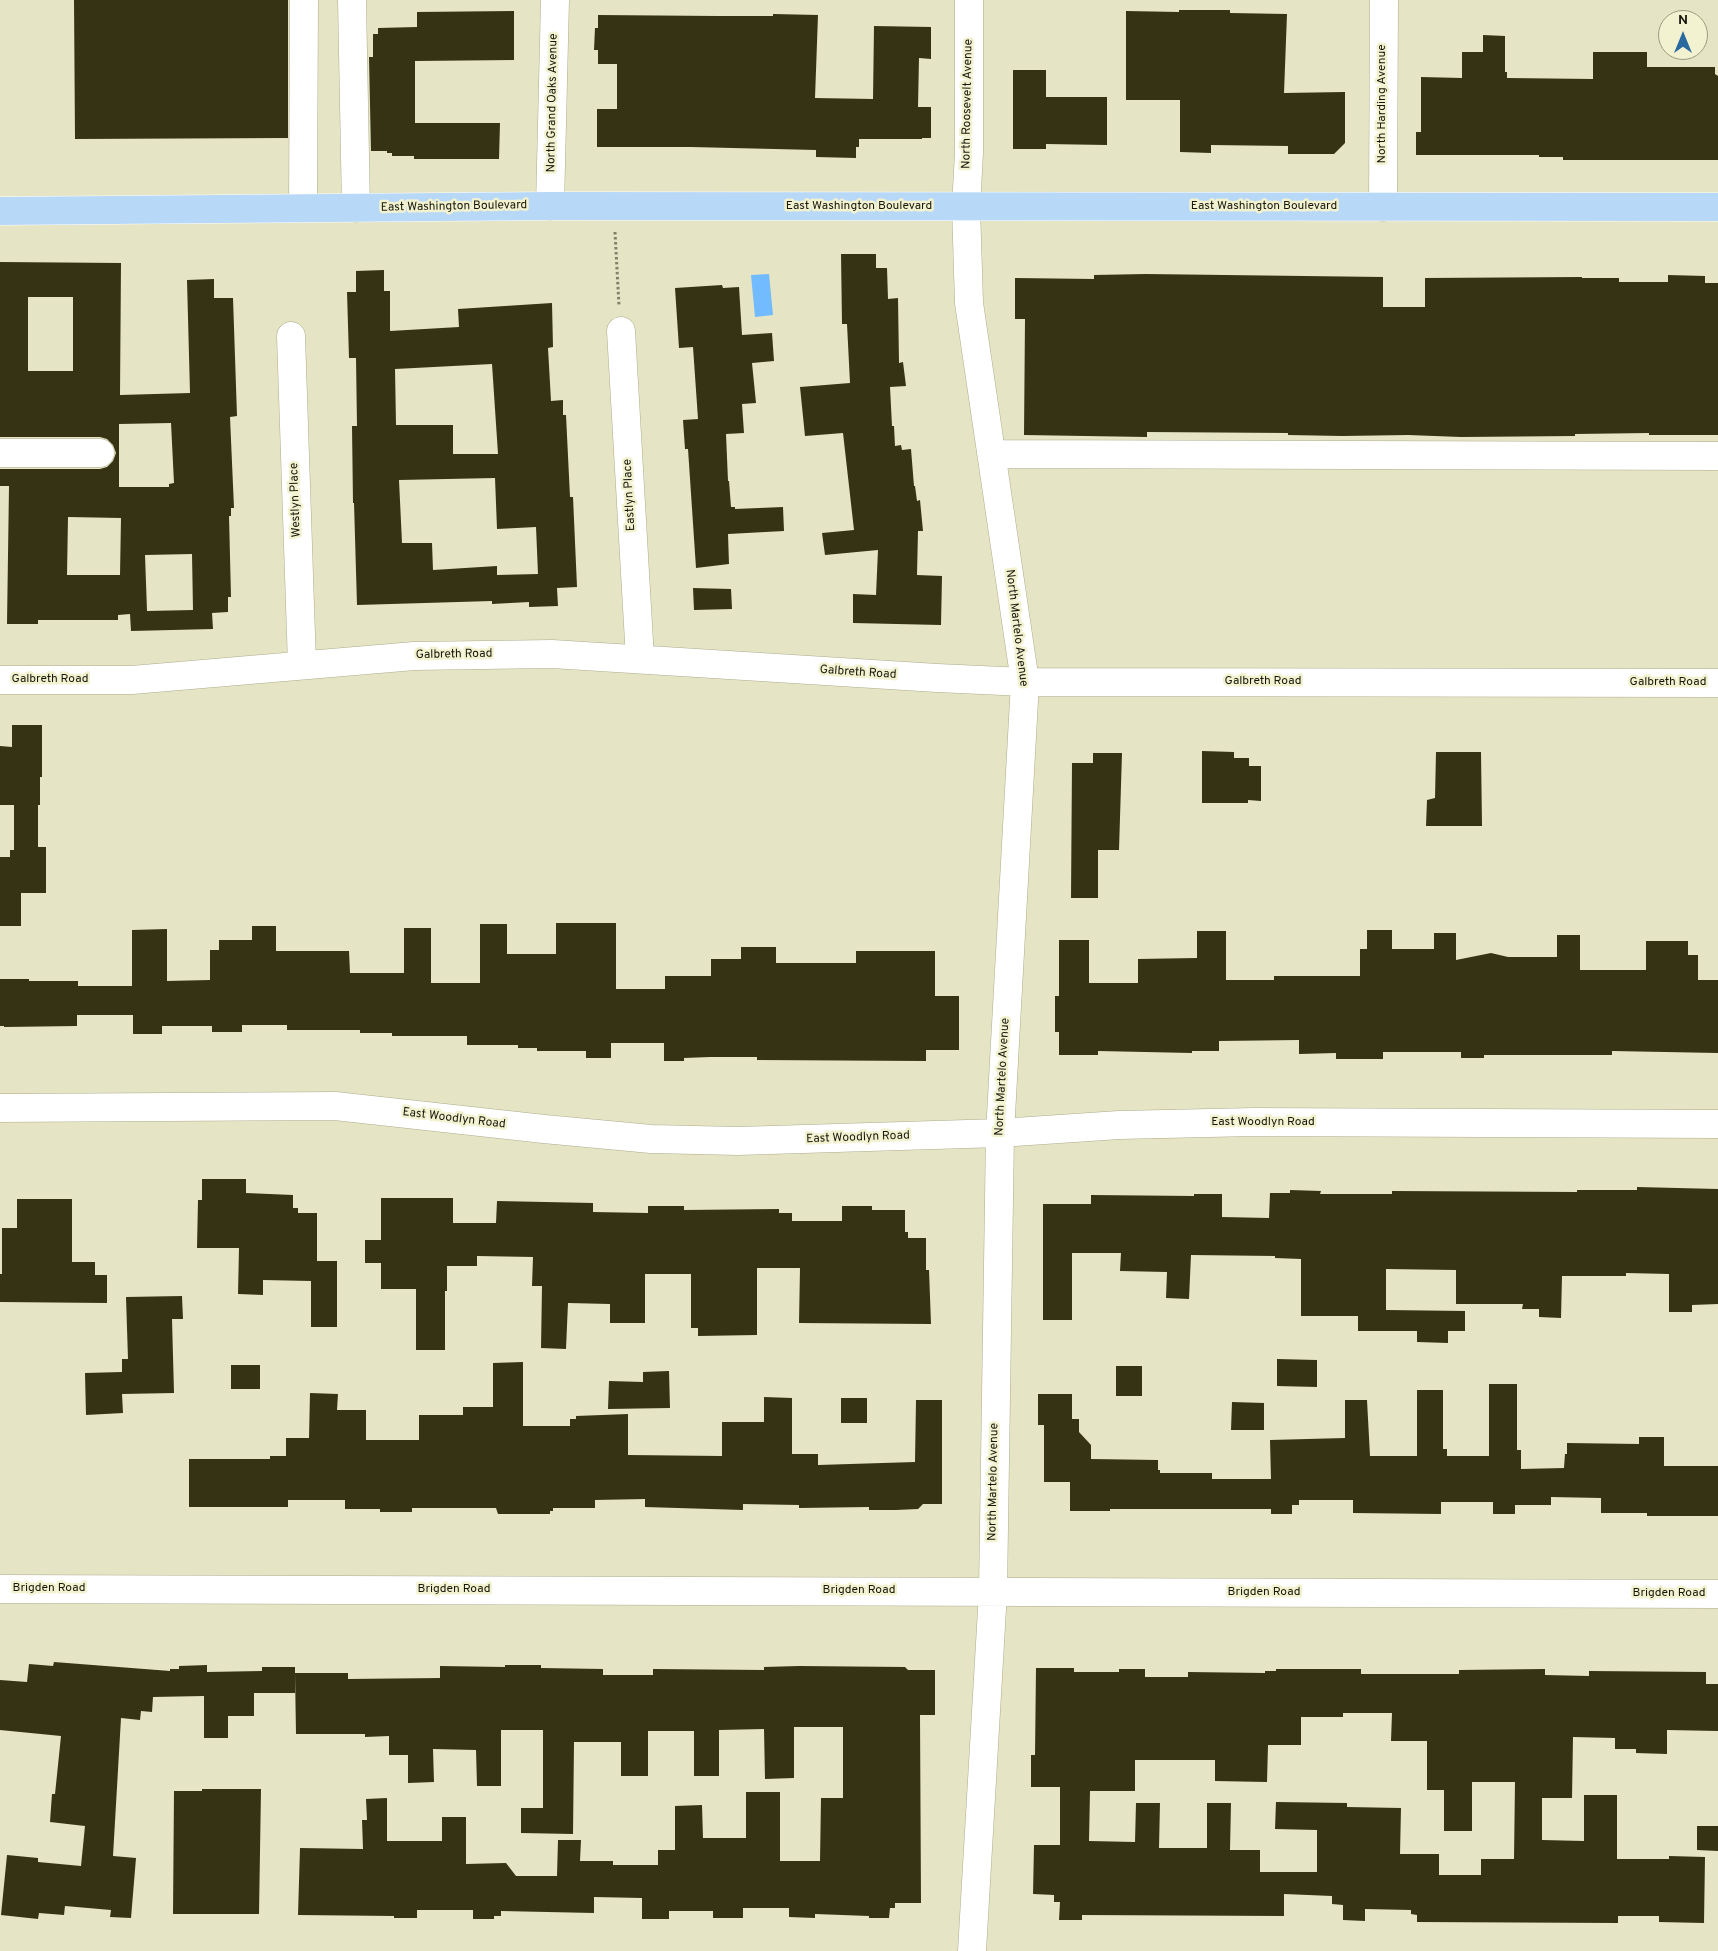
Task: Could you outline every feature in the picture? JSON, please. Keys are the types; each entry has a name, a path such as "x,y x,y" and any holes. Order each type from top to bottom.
{"main road":[{"name":"East Washington Boulevard","path":"0,211 550,206 1718,207"}],"street":[{"path":"303,208 304,0"},
{"path":"352,0 356,208"},
{"name":"North Grand Oaks Avenue","path":"550,206 555,0"},
{"name":"North Roosevelt Avenue","path":"966,207 969,0"},
{"name":"North Harding Avenue","path":"1383,207 1384,0"},
{"name":"North Martelo Avenue","path":"966,207 968,303 1025,682 1000,1134 993,1592 972,1951"},
{"name":"Eastlyn Place","path":"621,331 640,659"},
{"name":"Westlyn Place","path":"291,336 302,665"},
{"path":"0,453 100,453"},
{"path":"992,454 1718,456"},
{"name":"Galbreth Road","path":"0,680 132,680 223,674 302,665 414,656 552,654 1025,682 1718,683"},
{"name":"East Woodlyn Road","path":"0,1108 335,1106 544,1130 670,1140 738,1142 1000,1134 1119,1125 1254,1122 1718,1124"},
{"name":"Brigden Road","path":"0,1589 1718,1594"}],"path":[{"path":"614,207 621,331"}],"water":[{"path":"769,274 773,315 755,317 751,275"}],"building":[{"path":"74,0 288,0 288,138 75,139"},
{"path":"1179,10 1230,10 1230,13 1287,14 1284,93 1345,92 1345,143 1334,154 1288,154 1288,146 1211,145 1211,153 1180,152 1180,100 1126,100 1126,11 1179,12"},
{"path":"514,11 514,60 415,61 415,123 500,123 499,159 414,159 414,156 392,156 392,153 387,153 387,151 371,151 369,57 373,57 373,34 378,34 378,28 417,27 417,12"},
{"path":"773,14 818,15 815,98 873,99 874,26 931,27 931,59 919,58 918,107 931,107 931,138 859,139 859,147 856,147 856,158 816,157 816,150 597,147 597,109 617,109 617,64 598,64 598,50 594,50 595,28 598,28 598,15 773,16"},
{"path":"1483,35 1505,36 1505,72 1507,72 1507,78 1593,79 1593,52 1647,52 1647,67 1715,67 1715,74 1718,76 1718,160 1563,160 1563,157 1539,157 1539,155 1416,155 1416,132 1421,132 1421,77 1462,78 1462,52 1483,52"},
{"path":"1013,70 1046,70 1046,97 1107,97 1107,145 1046,144 1046,149 1013,149"},
{"path":"841,254 876,254 876,268 887,268 888,299 898,298 899,363 903,362 906,386 890,387 892,426 894,426 895,446 901,445 902,450 911,449 914,486 917,501 920,500 923,531 918,531 917,575 942,576 941,625 853,623 853,594 876,595 878,550 825,555 822,533 854,530 843,433 805,436 800,387 850,383 847,324 842,324"},
{"path":"0,262 121,263 120,395 190,393 187,280 214,279 214,298 233,298 237,416 230,417 234,508 231,508 231,516 229,516 231,597 228,597 228,612 212,613 213,629 131,631 130,614 118,615 118,620 38,620 38,624 7,624 9,486 0,486 0,469 100,469 107,467 113,461 116,453 113,445 107,439 100,437 0,437","holes":["28,297 73,297 73,371 28,371","171,423 174,483 169,484 169,487 119,487 119,424","68,517 121,518 120,575 67,575","192,554 193,610 147,611 145,555"]},
{"path":"384,270 384,291 390,291 390,331 459,327 458,309 552,303 553,347 548,348 551,401 563,400 563,415 566,415 570,497 573,497 577,587 557,588 558,606 529,607 529,602 492,604 492,601 357,605 352,426 357,426 356,358 349,358 347,292 356,292 356,271","holes":["492,364 498,454 453,454 453,425 396,425 395,369","495,478 497,529 536,527 538,574 497,575 497,566 433,570 432,543 402,543 399,480"]},
{"path":"1094,275 1383,277 1383,307 1425,307 1425,278 1582,277 1619,278 1619,282 1668,282 1668,275 1705,276 1705,283 1718,283 1718,435 1649,435 1649,433 1461,437 1147,432 1147,437 1024,435 1025,319 1015,319 1015,278 1094,279"},
{"path":"722,285 723,288 739,287 742,335 772,333 774,361 752,363 756,403 742,404 744,433 726,434 731,507 735,507 735,509 783,507 784,531 728,534 729,564 696,568 688,449 685,449 683,420 698,419 693,347 679,348 675,288"},
{"path":"693,588 731,589 732,609 694,610"},
{"path":"12,725 42,725 42,777 40,777 40,805 38,805 38,847 46,847 46,893 21,893 21,926 0,926 0,857 10,857 10,850 14,850 14,805 0,805 0,746 12,747"},
{"path":"1202,751 1234,752 1234,758 1249,758 1249,766 1261,766 1261,801 1248,800 1248,803 1202,803"},
{"path":"1436,752 1481,752 1482,826 1426,826 1427,800 1435,798"},
{"path":"1093,753 1122,753 1119,850 1098,850 1098,898 1071,898 1072,763 1093,763"},
{"path":"556,923 616,923 616,989 665,989 665,976 711,976 711,959 741,959 741,947 776,947 776,963 856,963 856,951 935,951 935,996 959,996 959,1050 926,1050 926,1061 757,1060 757,1057 710,1057 684,1058 684,1061 664,1061 664,1043 611,1043 611,1058 586,1058 586,1051 537,1051 537,1048 518,1048 518,1045 467,1045 467,1036 392,1036 392,1033 360,1033 360,1030 287,1030 287,1025 242,1025 242,1032 212,1032 212,1026 162,1026 162,1034 133,1034 133,1015 77,1015 77,1026 0,1026 0,979 78,981 78,986 132,986 132,930 167,929 167,981 210,980 210,950 219,950 219,940 252,940 252,926 276,926 276,951 349,951 350,973 404,973 404,928 431,928 431,983 480,983 480,924 507,924 507,954 556,954"},
{"path":"1367,930 1392,930 1392,949 1434,949 1434,933 1456,933 1456,960 1491,953 1508,957 1557,957 1557,935 1580,935 1580,970 1646,970 1646,941 1688,941 1688,955 1698,955 1698,980 1718,980 1718,1053 1612,1051 1612,1055 1484,1055 1484,1058 1461,1058 1461,1052 1383,1052 1383,1059 1336,1059 1336,1053 1299,1054 1299,1040 1219,1041 1219,1051 1192,1051 1192,1053 1098,1051 1098,1055 1059,1055 1059,1032 1055,1032 1055,996 1059,996 1059,940 1089,940 1089,983 1138,983 1138,959 1197,958 1197,931 1226,931 1226,980 1274,980 1274,976 1360,976 1360,949 1367,949"},
{"path":"202,1179 246,1179 246,1193 293,1195 293,1208 298,1208 298,1213 317,1213 317,1261 337,1261 337,1327 311,1327 311,1281 263,1280 263,1295 238,1294 239,1248 197,1248 198,1200 202,1200"},
{"path":"1637,1187 1718,1189 1718,1304 1692,1305 1692,1312 1669,1312 1669,1274 1626,1273 1626,1276 1562,1276 1561,1318 1539,1317 1539,1309 1522,1309 1523,1304 1456,1304 1456,1270 1386,1269 1386,1310 1465,1311 1465,1331 1448,1331 1448,1343 1417,1342 1417,1331 1358,1331 1358,1316 1301,1316 1301,1259 1275,1258 1275,1256 1191,1255 1189,1299 1166,1298 1167,1272 1120,1271 1121,1253 1072,1253 1072,1320 1043,1320 1043,1204 1091,1204 1091,1195 1194,1196 1194,1194 1222,1194 1222,1217 1269,1218 1270,1193 1290,1193 1290,1190 1321,1191 1320,1194 1392,1194 1392,1191 1577,1192 1577,1190 1637,1190"},
{"path":"381,1198 453,1198 453,1223 496,1223 497,1201 593,1203 593,1212 648,1213 648,1206 684,1206 684,1210 779,1209 779,1213 792,1213 792,1221 842,1221 842,1206 872,1206 872,1210 905,1210 905,1232 908,1232 908,1238 926,1238 926,1270 929,1270 931,1324 799,1323 800,1268 757,1268 757,1335 698,1336 698,1328 691,1328 691,1274 645,1274 645,1323 610,1323 610,1304 568,1303 566,1349 541,1348 542,1286 532,1286 533,1257 477,1256 477,1266 447,1266 445,1350 416,1350 416,1289 381,1289 381,1263 365,1263 365,1240 381,1240"},
{"path":"17,1199 72,1199 72,1262 95,1262 95,1275 107,1275 107,1303 0,1302 2,1228 17,1228"},
{"path":"182,1296 183,1319 172,1319 174,1393 122,1394 123,1413 86,1415 85,1373 122,1372 122,1359 128,1359 126,1297"},
{"path":"1277,1359 1317,1360 1317,1387 1277,1386"},
{"path":"523,1362 523,1426 570,1426 570,1419 576,1419 576,1416 628,1414 628,1455 722,1456 722,1422 764,1422 764,1397 792,1398 792,1454 818,1454 818,1465 915,1462 916,1400 942,1400 942,1504 923,1504 918,1509 869,1510 869,1507 799,1508 799,1505 743,1504 743,1510 645,1507 645,1499 595,1500 595,1508 553,1508 550,1514 498,1514 496,1508 412,1508 412,1512 380,1512 380,1509 345,1509 345,1500 288,1500 288,1507 189,1507 189,1459 270,1459 270,1456 286,1456 286,1438 309,1438 310,1393 338,1394 337,1410 366,1410 366,1440 419,1440 419,1415 463,1415 463,1407 493,1407 493,1363"},
{"path":"231,1365 260,1365 260,1389 231,1389"},
{"path":"1116,1366 1142,1366 1142,1396 1116,1396"},
{"path":"669,1371 670,1408 608,1409 609,1381 643,1382 643,1372"},
{"path":"1489,1384 1517,1384 1517,1450 1521,1450 1521,1469 1564,1468 1567,1443 1639,1444 1639,1437 1664,1437 1664,1466 1718,1466 1718,1516 1647,1516 1647,1513 1601,1513 1601,1498 1551,1497 1551,1505 1515,1505 1515,1514 1493,1514 1493,1502 1441,1502 1441,1514 1353,1513 1353,1500 1299,1500 1299,1505 1292,1505 1292,1514 1271,1514 1271,1509 1110,1509 1110,1511 1070,1511 1070,1482 1044,1482 1044,1425 1038,1425 1038,1394 1072,1394 1072,1419 1079,1419 1079,1432 1091,1445 1091,1459 1158,1460 1158,1470 1160,1470 1160,1473 1212,1473 1212,1479 1271,1479 1270,1440 1345,1438 1345,1400 1367,1400 1370,1456 1417,1456 1417,1390 1443,1390 1443,1449 1447,1449 1447,1456 1489,1456"},
{"path":"841,1398 867,1398 867,1423 841,1423"},
{"path":"1232,1402 1264,1403 1264,1430 1231,1430"},
{"path":"54,1662 170,1671 170,1669 179,1669 179,1666 207,1665 207,1672 262,1671 262,1667 295,1667 295,1693 254,1693 254,1716 228,1716 228,1738 204,1738 204,1696 153,1697 152,1712 141,1711 140,1720 121,1718 113,1856 136,1858 131,1918 110,1917 111,1910 65,1906 64,1915 39,1913 38,1919 1,1915 7,1855 38,1858 38,1862 81,1866 85,1826 50,1822 52,1794 55,1794 61,1736 0,1730 0,1680 27,1682 29,1664 53,1666"},
{"path":"505,1665 541,1665 541,1668 603,1669 603,1675 653,1675 653,1669 764,1670 764,1667 799,1666 905,1667 908,1670 935,1670 935,1715 920,1715 921,1903 895,1903 895,1908 890,1908 889,1918 815,1914 815,1918 789,1917 789,1908 743,1908 743,1918 713,1918 713,1911 669,1911 669,1919 642,1919 642,1898 594,1897 594,1913 501,1911 501,1916 494,1916 494,1919 473,1919 473,1910 417,1910 417,1918 298,1915 300,1848 363,1849 362,1820 367,1820 366,1799 387,1798 387,1841 442,1841 442,1817 466,1817 466,1864 506,1863 516,1876 557,1876 558,1840 581,1840 580,1861 613,1861 613,1865 658,1865 658,1850 675,1850 675,1806 702,1805 703,1838 746,1838 746,1792 780,1792 780,1861 820,1861 821,1798 843,1798 843,1727 794,1727 794,1778 765,1779 764,1729 719,1730 719,1776 694,1776 694,1731 648,1731 648,1776 621,1776 621,1742 574,1742 573,1834 521,1833 521,1808 543,1808 543,1730 501,1730 501,1786 477,1786 476,1750 433,1749 434,1782 408,1783 408,1755 389,1755 389,1736 365,1737 365,1734 296,1734 295,1673 348,1673 348,1679 440,1678 440,1666 505,1667"},
{"path":"1036,1668 1074,1668 1074,1672 1119,1672 1119,1669 1145,1669 1145,1677 1188,1677 1188,1672 1265,1673 1265,1671 1276,1671 1276,1669 1361,1669 1361,1674 1459,1674 1459,1670 1545,1669 1545,1675 1589,1676 1589,1671 1706,1672 1706,1684 1718,1684 1718,1731 1667,1730 1667,1754 1636,1753 1636,1749 1615,1749 1615,1738 1573,1737 1572,1798 1542,1798 1542,1840 1584,1841 1584,1795 1617,1795 1617,1859 1669,1859 1669,1856 1705,1857 1704,1923 1659,1922 1659,1916 1618,1916 1618,1923 1417,1922 1417,1915 1411,1914 1411,1910 1365,1909 1365,1921 1343,1920 1343,1905 1332,1904 1332,1896 1284,1894 1284,1916 1082,1915 1082,1920 1059,1920 1060,1902 1054,1902 1054,1895 1033,1894 1034,1845 1060,1845 1060,1787 1031,1787 1031,1755 1035,1755","holes":["1343,1713 1392,1713 1391,1741 1427,1741 1427,1790 1444,1790 1444,1831 1472,1831 1472,1782 1515,1782 1514,1859 1481,1859 1481,1875 1439,1875 1439,1854 1400,1854 1401,1808 1347,1807 1347,1803 1276,1802 1275,1829 1317,1830 1317,1872 1260,1872 1260,1850 1230,1850 1231,1803 1207,1803 1207,1848 1159,1848 1160,1803 1136,1803 1135,1842 1089,1841 1090,1791 1135,1791 1135,1760 1215,1760 1215,1781 1267,1782 1268,1745 1301,1745 1301,1717 1343,1717"]},
{"path":"202,1789 261,1789 259,1914 173,1914 174,1791 202,1791"},
{"path":"1697,1826 1718,1826 1718,1851 1697,1850"}]}
